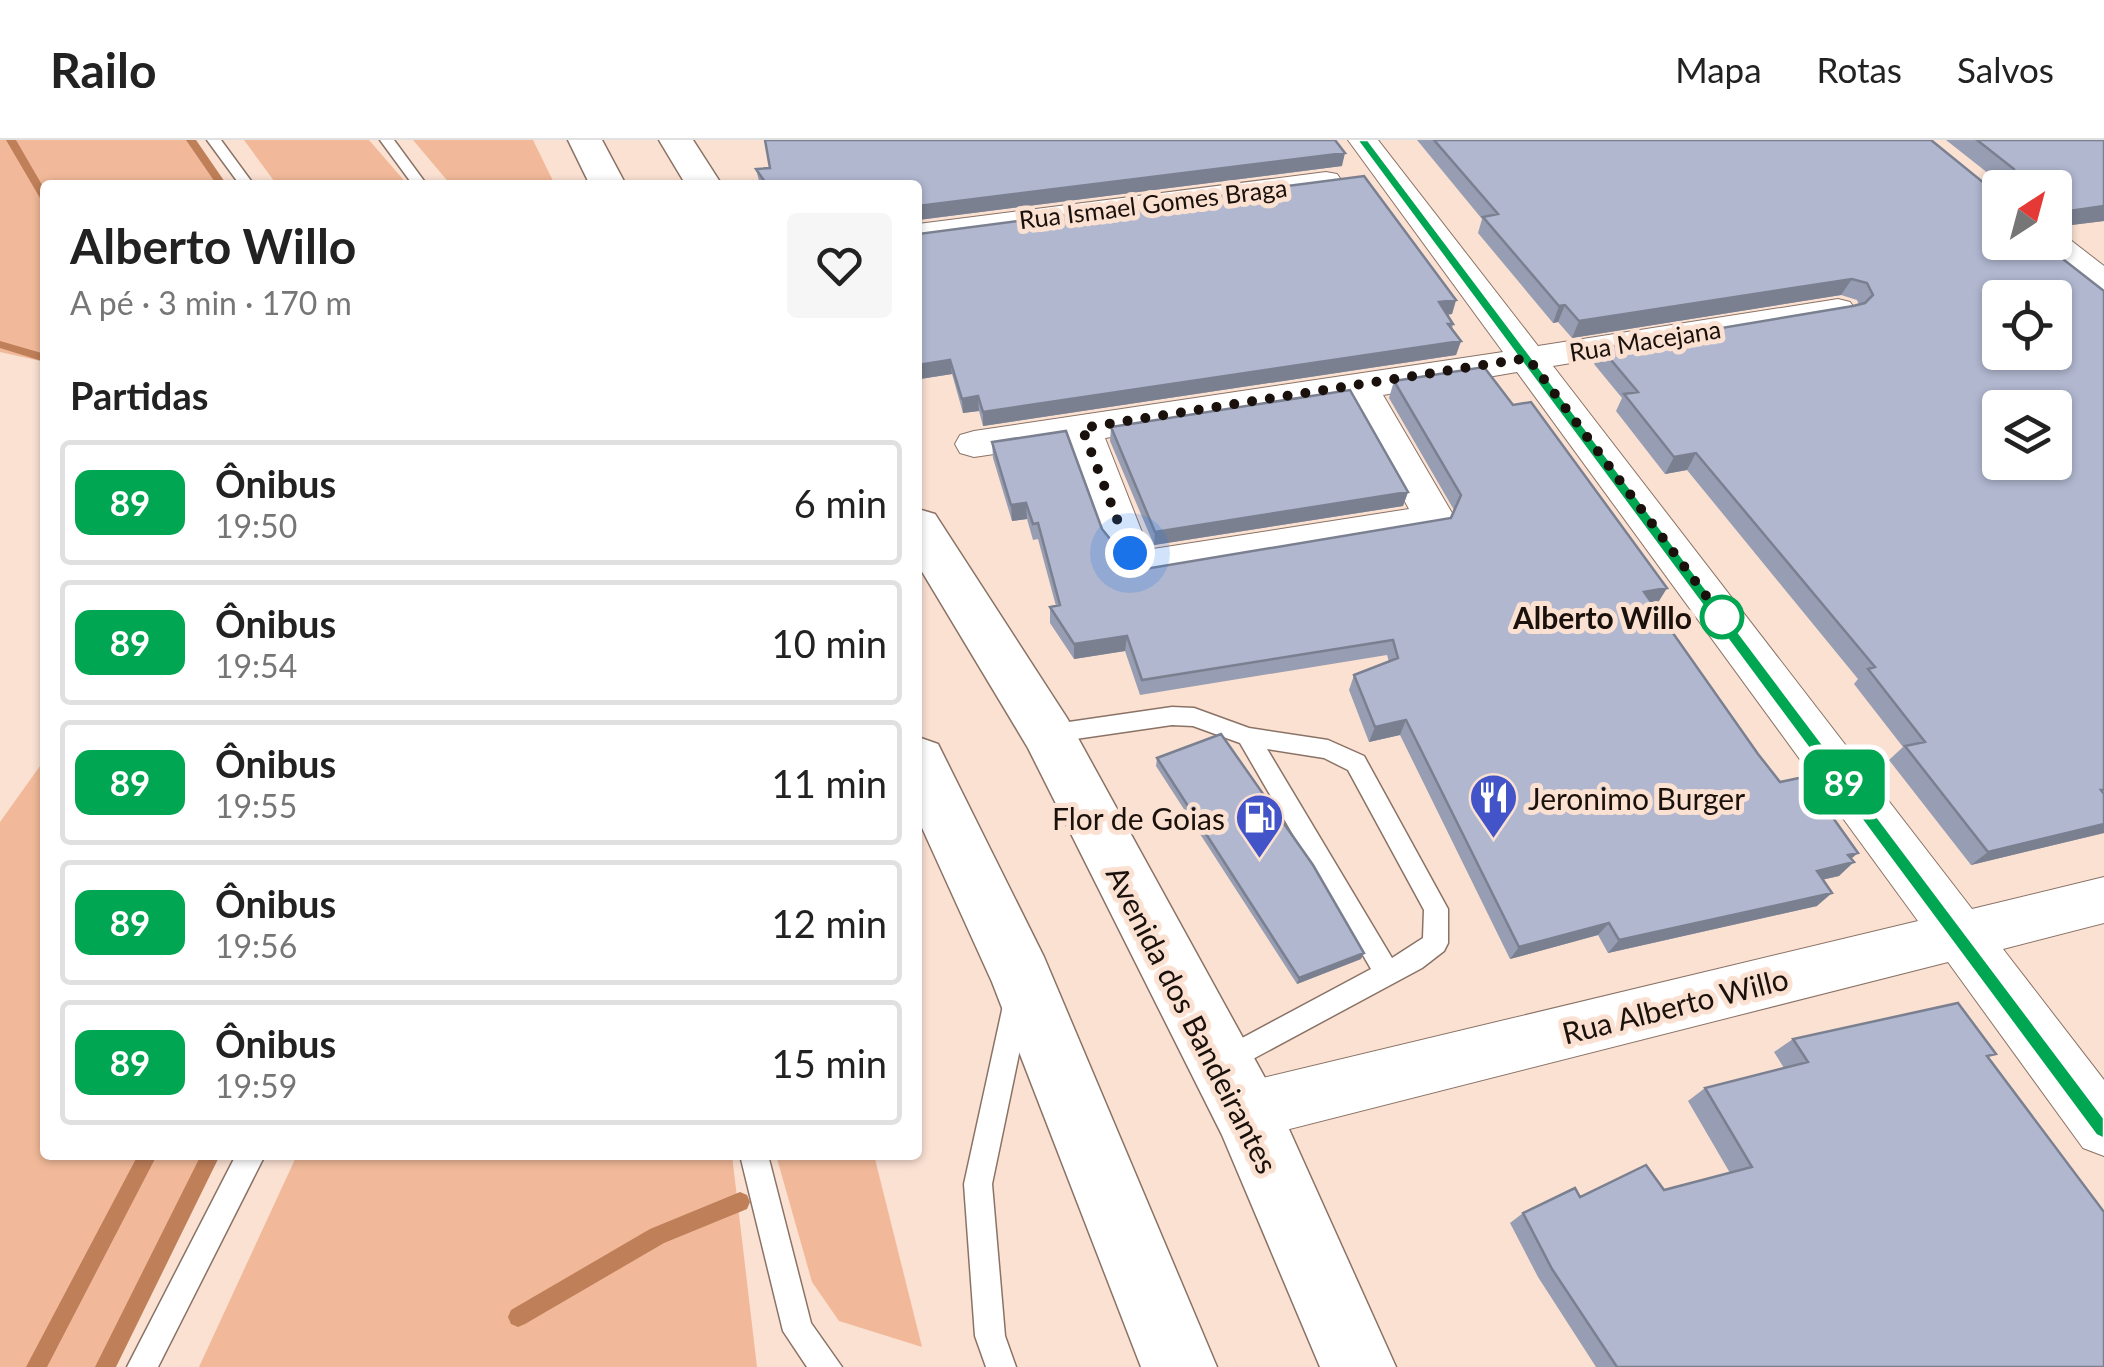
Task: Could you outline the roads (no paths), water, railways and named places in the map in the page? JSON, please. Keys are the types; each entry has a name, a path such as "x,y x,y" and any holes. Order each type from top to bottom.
{"highway":[{"path":"585,140 605,180"},
{"path":"676,140 701,180"},
{"name":"Avenida dos Bandeirantes","path":"922,532 1048,734 1233,1087 1358,1367"},
{"path":"922,768 1022,978 1179,1367"}],"street":[{"name":"Rua Ismael Gomes Braga","path":"922,233 1376,157"},
{"path":"1376,157 2104,1127"},
{"path":"2072,255 2097,271"},
{"name":"Rua Macejana","path":"974,444 1842,308"},
{"path":"1082,428 1130,553 1145,566 1430,520 1432,513 1359,386"},
{"name":"Rua Alberto Willo","path":"1233,1087 2104,900"}],"lane":[{"path":"214,140 242,180"},
{"path":"387,140 416,180"},
{"path":"1048,734 1194,716 1248,737 1328,749 1356,763 1436,909 1435,943 1233,1087"},
{"path":"1248,737 1388,974"},
{"path":"1001,1367 990,1336 978,1184 1022,978"},
{"path":"142,1367 248,1160"},
{"path":"755,1160 798,1331 828,1367"}],"waterway":[{"path":"11,140 40,189"},
{"path":"191,140 219,180"},
{"path":"0,344 40,356"},
{"path":"36,1367 145,1160"},
{"path":"105,1367 208,1160"},
{"path":"518,1317 657,1236 740,1202"}],"place":[{"name":"Alberto Willo","path":"1722,617"},
{"name":"Jeronimo Burger","path":"1493,840"},
{"name":"Flor de Goias","path":"1260,860"}]}
